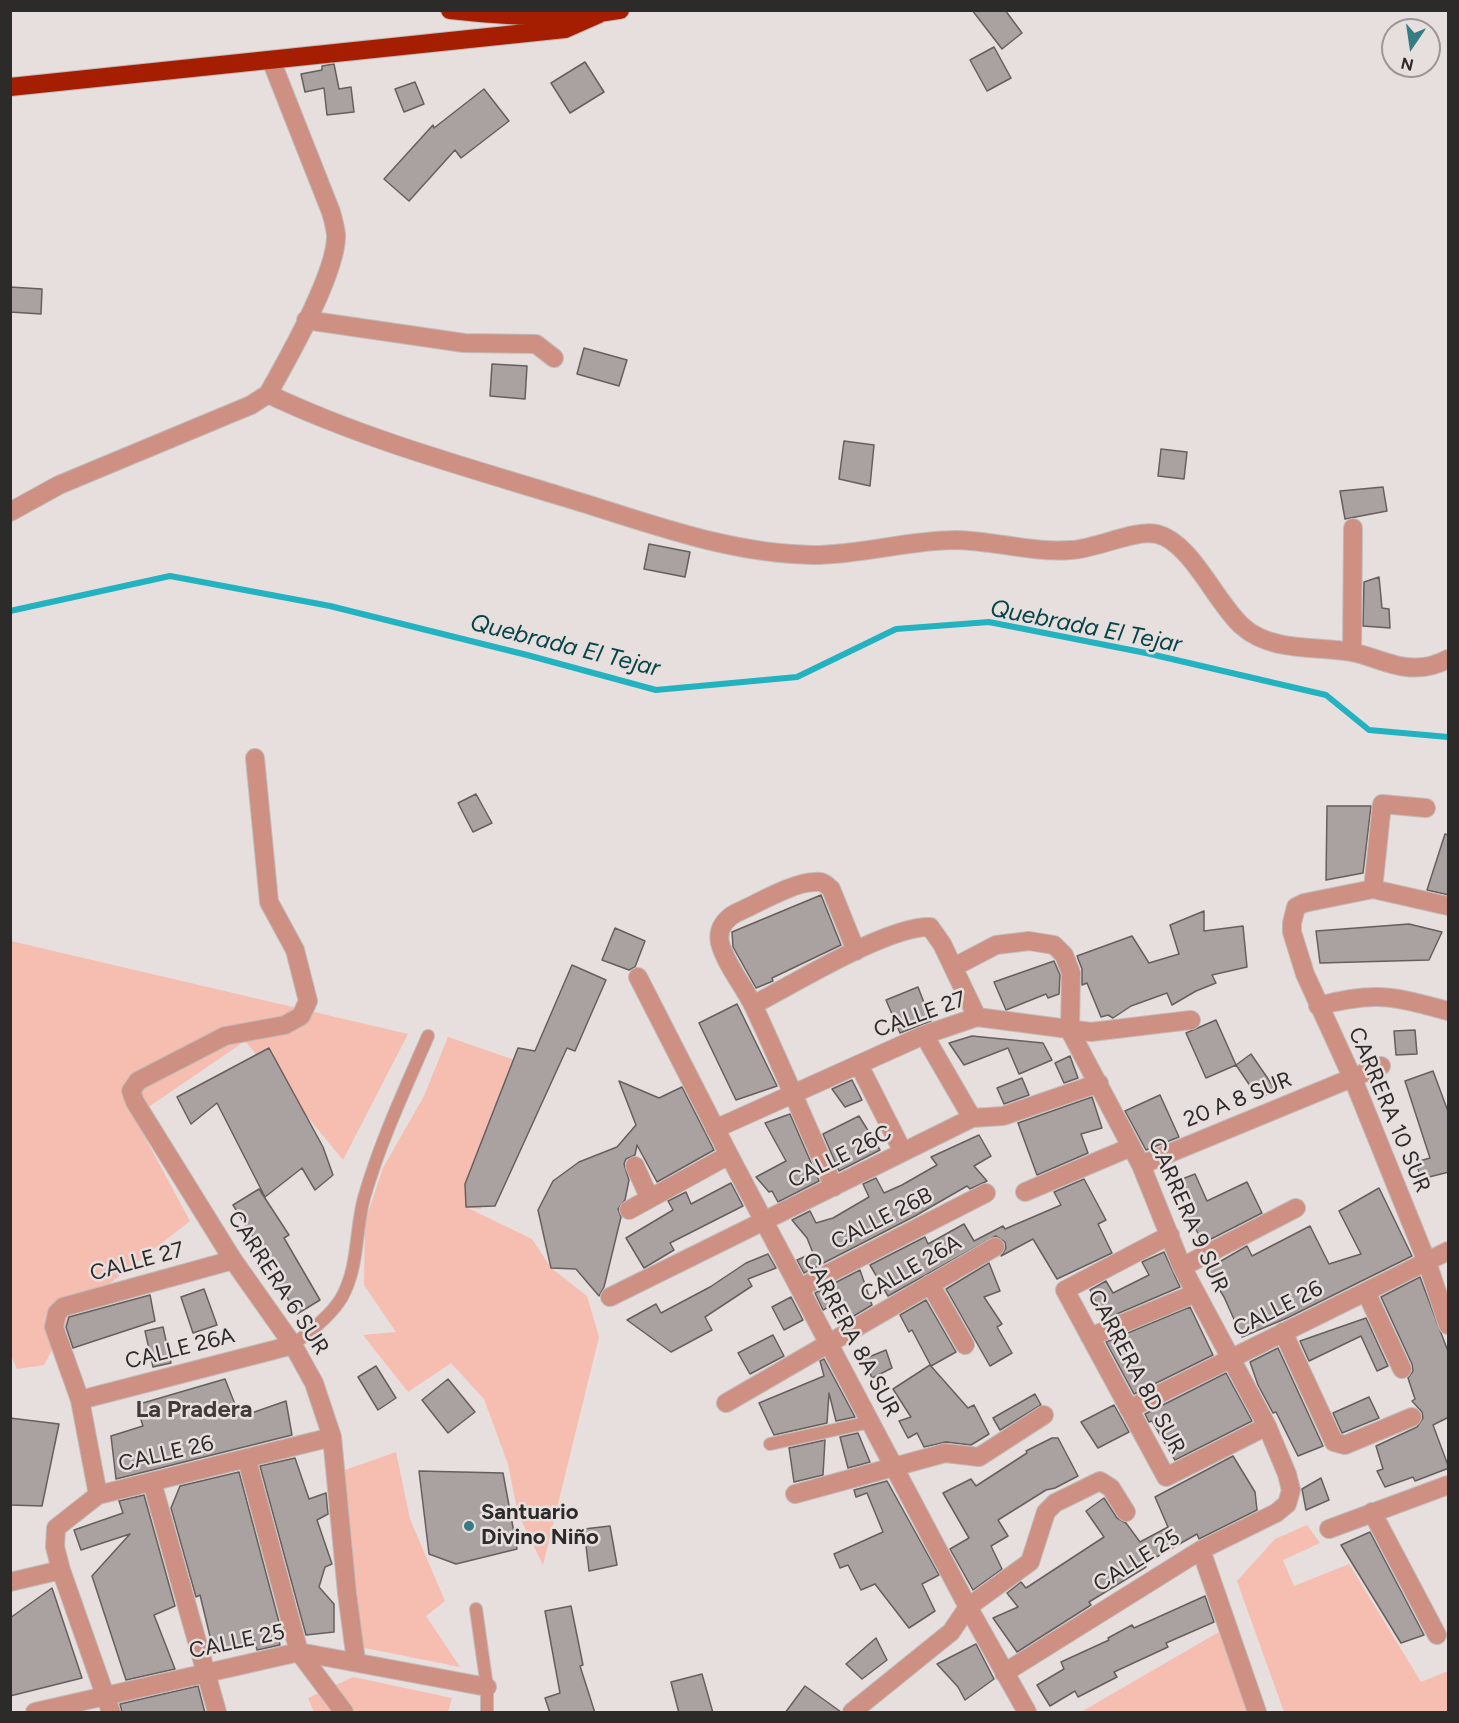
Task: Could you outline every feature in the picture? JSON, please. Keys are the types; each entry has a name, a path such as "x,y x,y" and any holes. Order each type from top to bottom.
{"highway":[{"path":"450,10 513,16 599,14 620,10"},
{"path":"10,87 565,29 599,14"}],"street":[{"path":"10,512 59,485 251,405 268,394 306,320 333,259 336,235 331,212 271,60"},
{"path":"306,320 464,342 536,344 554,358"},
{"path":"268,394 310,414 439,459 665,528 732,546 776,553 854,553 890,545 957,540 1069,551 1095,547 1140,534 1157,534 1173,542 1189,558 1226,609 1244,629 1267,640 1352,652 1406,667 1432,667 1449,659"},
{"path":"1352,652 1353,528"},
{"name":"CARRERA 6 SUR","path":"255,758 269,902 296,950 308,1001 302,1016 285,1025 225,1036 138,1081 131,1091 135,1102 233,1260 293,1345 314,1383 332,1437 346,1593 356,1661"},
{"path":"1426,808 1382,804 1373,889 1449,906"},
{"path":"834,1187 753,1005 720,941 720,930 726,919 736,913 803,884 824,883 831,889 856,951"},
{"name":"CARRERA 10 SUR","path":"1373,889 1304,903 1296,907 1293,912 1293,932 1318,1006 1353,1079 1449,1325"},
{"path":"753,1005 856,951 906,930 930,927 954,967 977,1017"},
{"path":"954,967 996,945 1029,941 1054,945 1064,955 1071,973 1070,1031"},
{"name":"CARRERA 8A SUR","path":"638,977 764,1223 968,1607 1028,1713"},
{"path":"1318,1006 1350,998 1376,995 1449,1011"},
{"name":"CALLE 27","path":"715,1128 924,1035 977,1017 1070,1031 1112,1031 1191,1020"},
{"name":"CARRERA 9 SUR","path":"1070,1031 1141,1166 1182,1267 1267,1426 1291,1490"},
{"path":"924,1035 972,1118"},
{"path":"859,1065 903,1152"},
{"path":"1353,1079 1382,1066"},
{"name":"20 A 8 SUR","path":"1141,1166 1353,1079"},
{"name":"CALLE 26C","path":"610,1297 764,1223 972,1118 1003,1116 1099,1083"},
{"path":"1025,1192 1131,1147"},
{"path":"629,1210 729,1155"},
{"path":"635,1166 649,1197"},
{"name":"CALLE 26B","path":"800,1288 986,1193"},
{"path":"1182,1267 1296,1208"},
{"name":"CARRERA 8D SUR","path":"1170,1235 1065,1290 1166,1477 1267,1426"},
{"name":"CALLE 26A","path":"726,1402 829,1345 995,1247"},
{"name":"CALLE 26","path":"1129,1409 1449,1251"},
{"name":"CALLE 27","path":"80,1400 54,1327 57,1313 63,1307 233,1260"},
{"path":"930,1284 965,1345"},
{"path":"1366,1292 1402,1369"},
{"path":"1090,1337 1196,1293"},
{"path":"1284,1332 1334,1443 1345,1445 1412,1417"},
{"name":"CALLE 26A","path":"80,1400 293,1345"},
{"path":"80,1400 98,1495"},
{"path":"795,1494 949,1452 979,1457 1044,1415"},
{"name":"CALLE 26","path":"61,1570 55,1547 56,1528 98,1495 247,1460 332,1437"},
{"path":"247,1460 298,1652 344,1713"},
{"path":"852,1713 951,1632 968,1607 1030,1562 1046,1512 1055,1503 1100,1481 1112,1488 1126,1512"},
{"path":"152,1482 217,1713"},
{"path":"1329,1529 1449,1485"},
{"name":"CALLE 25","path":"1004,1673 1201,1550 1276,1513 1287,1504 1291,1490"},
{"path":"1372,1512 1437,1635"},
{"path":"1201,1550 1257,1713"},
{"path":"10,1582 61,1570 109,1704"},
{"name":"CALLE 25","path":"35,1713 109,1704 206,1673 298,1652 486,1687"}],"lane":[{"path":"293,1345 320,1323 342,1297 357,1252 363,1200 395,1111 428,1036"},
{"path":"770,1444 870,1422"},
{"path":"476,1609 487,1713"}],"shaded area":[{"path":"11,941 408,1034 343,1160 245,1041 134,1117 190,1221 72,1313 44,1365 17,1369 10,1353"},
{"path":"448,1037 538,1068 489,1176 481,1209 468,1208 532,1239 551,1268 587,1296 599,1337 543,1565 518,1514 508,1464 484,1399 451,1363 408,1392 363,1335 396,1332 364,1285 365,1222 383,1168 424,1096"},
{"path":"396,1452 410,1519 445,1601 426,1616 460,1667 360,1647 345,1470"},
{"path":"1307,1525 1320,1543 1283,1560 1294,1586 1349,1564 1421,1682 1448,1671 1448,1712 1284,1712 1237,1581 1275,1539"},
{"path":"1219,1632 1250,1712 1081,1712"},
{"path":"353,1677 452,1698 448,1712 314,1712 308,1698"}],"building":[{"path":"972,10 1005,10 1022,33 1002,49"},
{"path":"994,47 1011,78 987,91 970,60"},
{"path":"585,62 604,92 570,113 551,83"},
{"path":"334,64 339,89 351,87 354,112 327,115 324,88 305,92 301,74 322,70 322,66"},
{"path":"415,82 424,104 404,112 395,89"},
{"path":"484,89 509,121 461,158 455,150 409,201 384,179 433,125 434,128"},
{"path":"10,287 42,289 41,314 10,312"},
{"path":"584,348 627,360 619,386 577,374"},
{"path":"492,364 527,366 525,399 490,396"},
{"path":"844,441 874,445 870,486 839,479"},
{"path":"1161,449 1187,452 1184,479 1158,476"},
{"path":"1383,487 1387,511 1345,519 1340,491"},
{"path":"649,544 690,552 685,577 644,569"},
{"path":"1379,577 1382,608 1389,609 1390,628 1363,626 1364,582"},
{"path":"476,794 492,823 473,832 458,803"},
{"path":"1327,806 1371,806 1363,873 1326,880"},
{"path":"1445,834 1449,835 1449,895 1427,890"},
{"path":"821,895 841,945 756,988 733,947 732,932"},
{"path":"1204,911 1204,931 1243,926 1247,967 1212,975 1216,983 1172,1005 1167,993 1131,1006 1113,1018 1108,1015 1101,1017 1087,983 1082,985 1082,969 1077,956 1132,936 1149,963 1179,954 1170,925"},
{"path":"1409,924 1442,932 1429,960 1320,963 1316,931"},
{"path":"615,928 645,941 635,967 629,970 602,960"},
{"path":"1054,961 1060,975 1059,994 1048,998 1046,994 1006,1010 994,982"},
{"path":"572,965 606,980 575,1051 567,1048 495,1206 466,1207 465,1184 518,1048 535,1051"},
{"path":"918,987 931,1021 900,1033 886,1000"},
{"path":"737,1004 777,1086 736,1100 699,1023"},
{"path":"1216,1020 1236,1065 1206,1078 1186,1033"},
{"path":"1415,1030 1417,1054 1396,1055 1394,1031"},
{"path":"972,1036 1043,1043 1052,1060 1019,1074 1008,1048 964,1065 949,1043"},
{"path":"269,1048 323,1147 333,1175 315,1190 302,1168 265,1197 217,1103 191,1124 177,1097"},
{"path":"1251,1054 1275,1089 1259,1099 1236,1065"},
{"path":"1070,1056 1078,1078 1064,1083 1055,1063"},
{"path":"1433,1071 1449,1114 1449,1172 1421,1179 1416,1162 1430,1158 1405,1081"},
{"path":"1022,1078 1029,1095 1004,1104 997,1088"},
{"path":"852,1080 862,1100 845,1107 832,1089"},
{"path":"619,1081 659,1098 682,1087 714,1150 657,1182 637,1145 635,1155 626,1159 624,1164 629,1180 625,1200 618,1209 621,1217 604,1287 599,1296 576,1269 551,1268 538,1210 553,1181 579,1162 617,1147 636,1125"},
{"path":"1160,1095 1179,1137 1146,1150 1125,1111"},
{"path":"1092,1097 1102,1128 1081,1134 1088,1153 1037,1175 1018,1123"},
{"path":"790,1114 819,1181 778,1202 772,1191 769,1192 756,1177 786,1161 765,1123"},
{"path":"859,1116 880,1150 839,1171 823,1134"},
{"path":"979,1135 991,1156 974,1166 987,1181 970,1189 967,1186 915,1216 804,1273 797,1260 813,1253 807,1238 792,1220 810,1211 816,1223 833,1218 869,1197 863,1184 876,1178 884,1193 937,1165 931,1157"},
{"path":"1195,1174 1207,1201 1247,1182 1262,1213 1203,1243 1172,1183"},
{"path":"1084,1179 1106,1220 1098,1224 1112,1253 1057,1279 1033,1239 1001,1256 1006,1248 1005,1242 996,1236 888,1296 870,1265 925,1237 928,1244 964,1224 974,1241 1003,1226 1005,1229 1061,1205 1054,1192"},
{"path":"731,1183 743,1206 670,1243 674,1250 644,1268 626,1238 673,1210 668,1201 686,1192 691,1204"},
{"path":"1379,1188 1412,1256 1287,1318 1242,1337 1224,1297 1207,1269 1247,1246 1252,1256 1310,1226 1329,1264 1361,1254 1339,1211"},
{"path":"259,1189 289,1235 284,1238 320,1300 297,1314 269,1267 271,1266 233,1205"},
{"path":"1164,1252 1180,1287 1105,1319 1090,1290 1106,1281 1113,1293 1149,1275 1142,1262"},
{"path":"768,1254 776,1268 748,1279 752,1286 705,1317 712,1330 671,1352 627,1320 656,1304 661,1313 710,1287 746,1263"},
{"path":"989,1263 1000,1291 984,1297 1002,1324 997,1327 1012,1353 990,1366 946,1289"},
{"path":"860,1270 872,1305 842,1323 832,1305 823,1310 815,1293"},
{"path":"1420,1277 1449,1354 1449,1417 1433,1425 1449,1468 1415,1481 1413,1477 1385,1487 1377,1471 1383,1469 1376,1446 1417,1427 1423,1418 1422,1412 1412,1401 1415,1399 1408,1378 1413,1371 1412,1364 1381,1297"},
{"path":"204,1289 217,1325 193,1333 181,1297"},
{"path":"150,1295 155,1321 73,1348 66,1327 69,1317"},
{"path":"791,1297 803,1320 784,1330 772,1307"},
{"path":"926,1300 956,1352 931,1366 912,1330 909,1332 900,1315"},
{"path":"1190,1307 1213,1355 1134,1394 1106,1342"},
{"path":"1366,1318 1388,1366 1377,1371 1361,1336 1309,1361 1300,1341"},
{"path":"163,1327 171,1363 153,1367 145,1331"},
{"path":"773,1335 784,1356 750,1374 738,1353"},
{"path":"1278,1348 1323,1446 1298,1456 1276,1412 1273,1413 1258,1385 1250,1362"},
{"path":"886,1350 892,1368 872,1378 864,1359"},
{"path":"824,1359 855,1417 836,1421 829,1393 827,1423 774,1435 759,1403 824,1376 820,1361"},
{"path":"930,1365 968,1408 974,1405 989,1434 971,1445 946,1442 924,1447 917,1433 908,1438 899,1421 911,1417 893,1389"},
{"path":"376,1366 396,1398 378,1410 358,1377"},
{"path":"1226,1373 1252,1421 1175,1460 1152,1421 1149,1422 1145,1414"},
{"path":"225,1379 240,1417 286,1401 292,1435 116,1479 111,1436 143,1426 136,1405"},
{"path":"448,1379 475,1412 448,1433 422,1400"},
{"path":"1035,1394 1041,1405 1000,1430 993,1418"},
{"path":"1369,1397 1379,1418 1342,1433 1333,1413"},
{"path":"1114,1405 1129,1432 1098,1448 1081,1422"},
{"path":"10,1418 59,1424 42,1506 10,1505"},
{"path":"858,1433 870,1462 848,1468 840,1437"},
{"path":"1052,1438 1058,1438 1078,1476 1046,1490 998,1520 1008,1536 991,1546 1002,1569 973,1590 950,1549 969,1538 943,1493 971,1479 976,1486 1027,1453 1026,1451"},
{"path":"825,1440 823,1475 794,1482 789,1448"},
{"path":"1233,1456 1255,1492 1257,1510 1199,1539 1197,1534 1144,1564 1146,1567 1089,1602 1091,1605 1017,1652 993,1618 1018,1607 1007,1593 1021,1582 1026,1588 1104,1537 1086,1511 1104,1498 1117,1518 1126,1523 1140,1542 1168,1527 1155,1497"},
{"path":"295,1458 309,1499 326,1493 328,1514 317,1520 332,1564 325,1567 319,1587 334,1604 334,1632 306,1635 260,1466"},
{"name":"Santuario Divino Niño","path":"419,1471 503,1473 517,1549 456,1564 429,1554"},
{"path":"239,1472 283,1637 278,1637 280,1645 257,1650 254,1639 214,1653 200,1595 196,1597 171,1508 180,1486"},
{"path":"1321,1478 1329,1500 1306,1510 1302,1489"},
{"path":"887,1481 939,1575 922,1584 935,1611 909,1628 875,1584 861,1590 848,1565 840,1568 834,1554 883,1532 867,1493 856,1497 854,1490"},
{"path":"144,1495 175,1606 154,1615 175,1669 126,1680 92,1576 130,1534 81,1550 74,1530 123,1513 119,1501"},
{"path":"610,1526 617,1565 589,1571 584,1529"},
{"path":"1370,1532 1424,1635 1401,1643 1341,1545"},
{"path":"52,1588 82,1678 10,1696 10,1618"},
{"path":"1205,1596 1214,1622 1166,1643 1168,1647 1114,1672 1117,1677 1078,1697 1075,1691 1050,1706 1037,1685 1064,1669 1061,1662 1109,1640 1108,1638 1132,1625 1134,1628"},
{"path":"571,1606 583,1665 580,1666 595,1713 550,1713 545,1698 560,1693 545,1611"},
{"path":"876,1638 887,1660 862,1679 846,1664"},
{"path":"976,1644 994,1679 965,1700 958,1687 937,1664"},
{"path":"702,1674 713,1713 679,1713 671,1682"},
{"path":"198,1686 205,1713 122,1713 120,1704"},
{"path":"805,1686 841,1712 841,1713 785,1713"}],"waterway":[{"name":"Quebrada El Tejar","path":"10,611 170,576 330,606 656,690 797,677 896,629 989,622 1146,653 1326,695 1369,730 1448,737"}],"place":[{"name":"Santuario Divino Niño","path":"469,1526"}],"district":[{"name":"La Pradera","path":"194,1410"}]}
